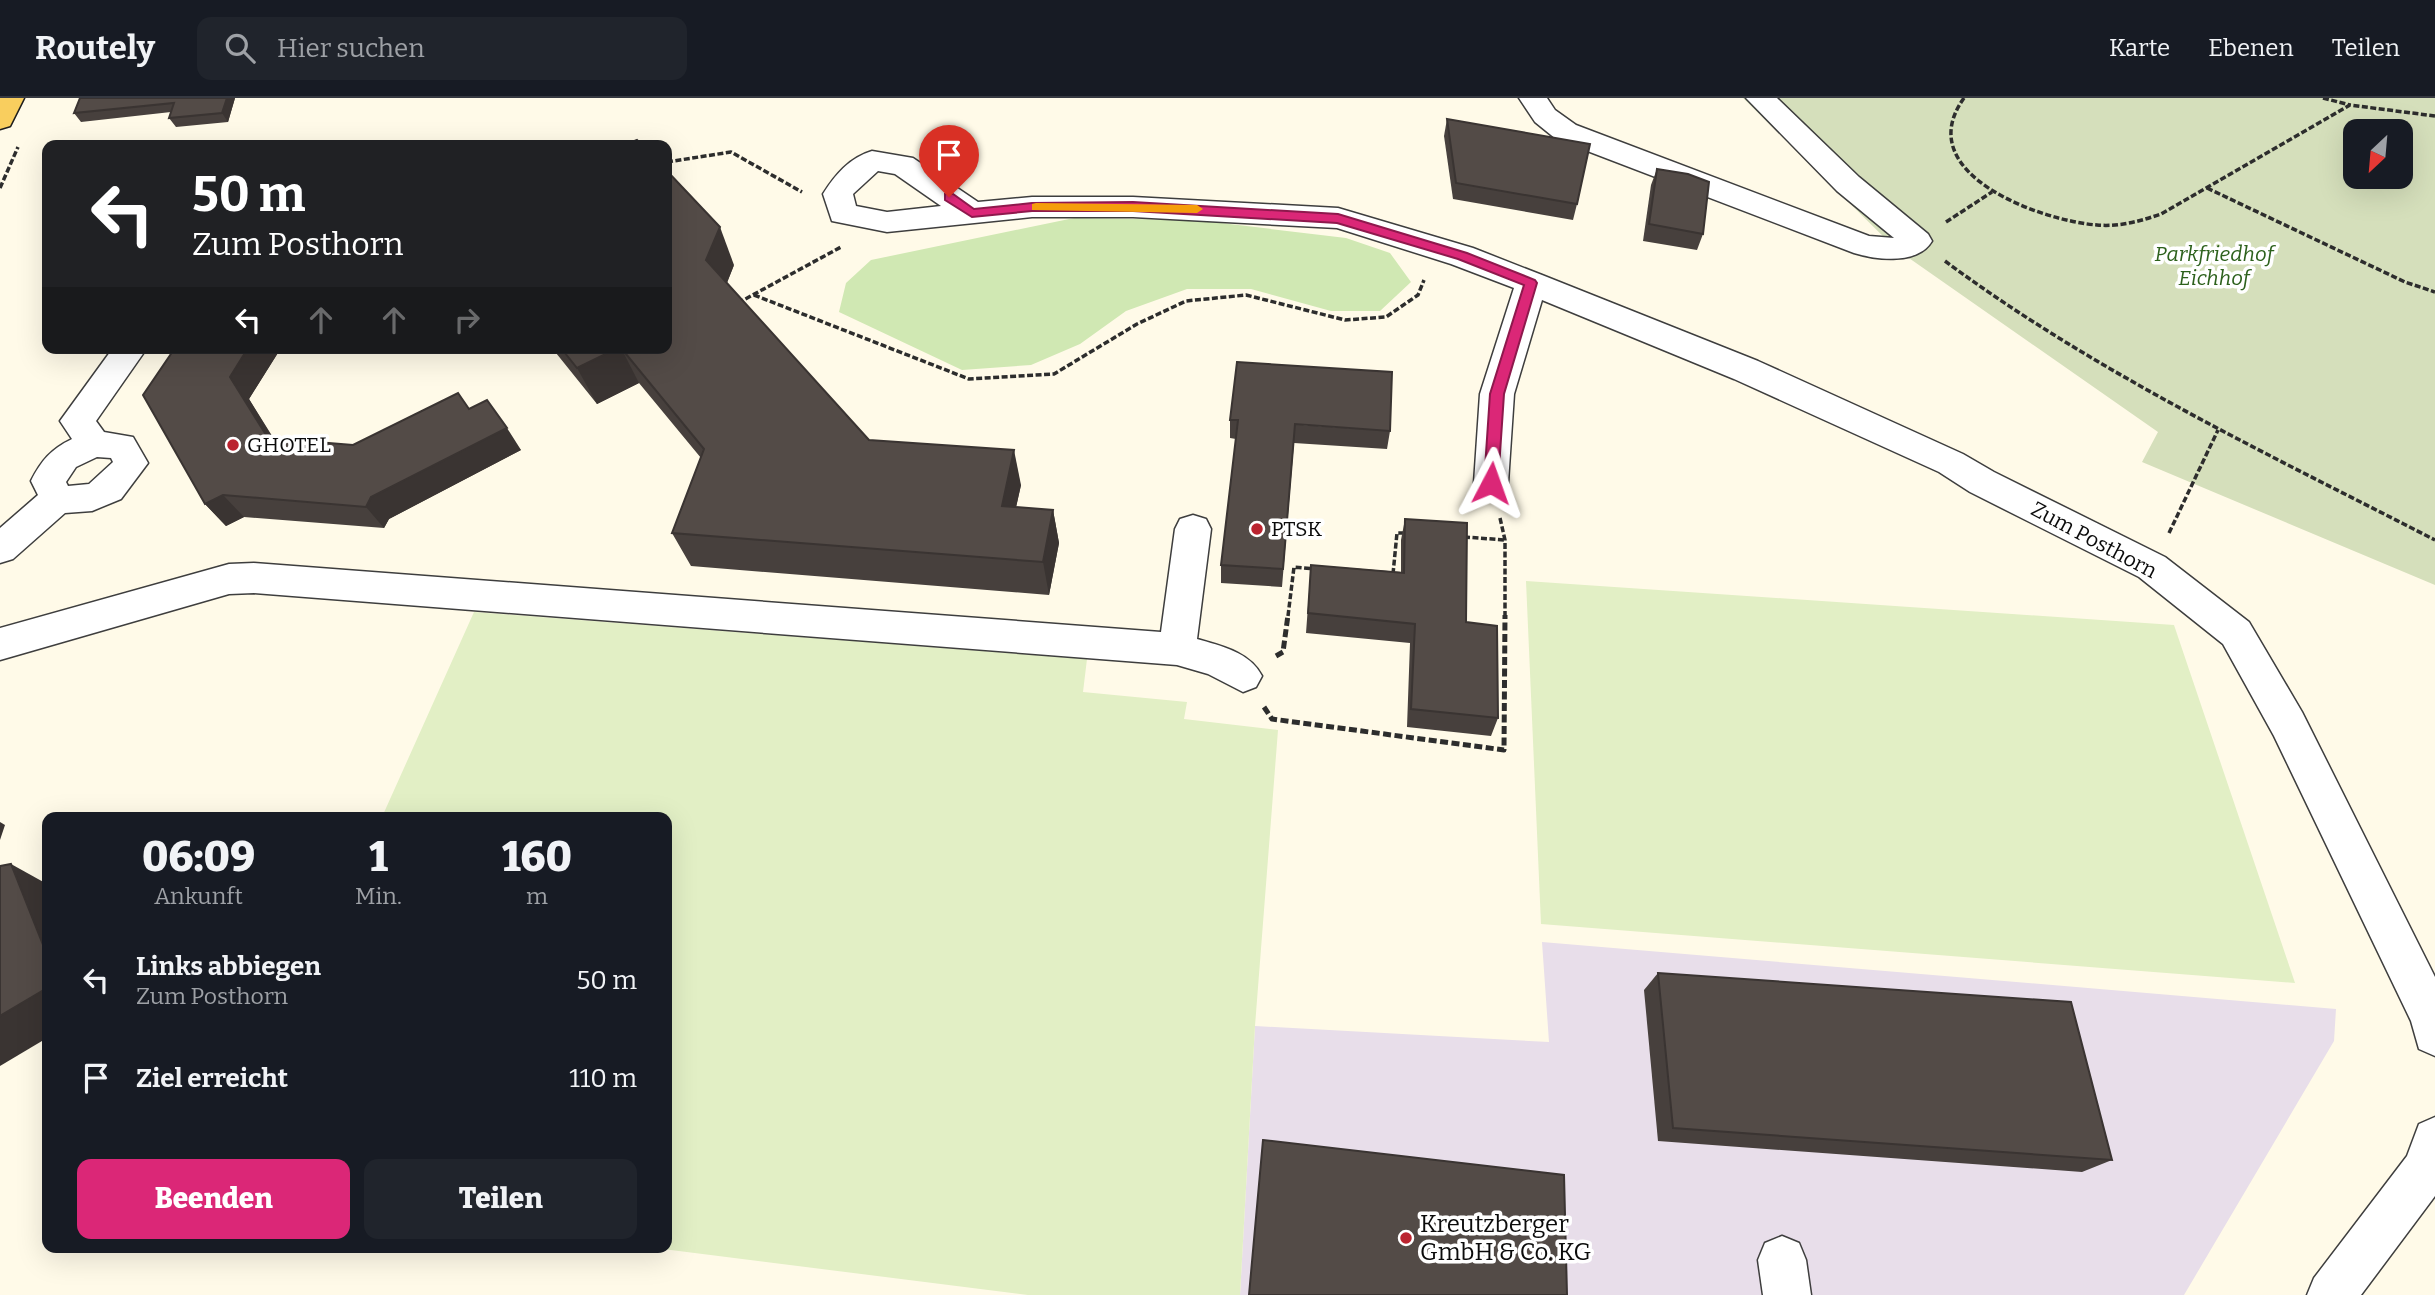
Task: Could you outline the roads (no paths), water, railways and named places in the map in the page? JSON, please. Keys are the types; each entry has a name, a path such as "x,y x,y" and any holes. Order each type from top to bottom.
{"main road":[{"path":"0,120 10,98"}],"lane":[{"path":"1533,98 1545,116 1566,132 1865,246 1896,249 1917,241 1848,184 1760,98"},
{"name":"Zum Posthorn","path":"972,213 903,165 872,162 848,179 838,194 843,214 887,222 1032,207 1133,207 1338,218 1462,256 1746,370 1951,463 1982,482 2152,567 2236,633 2288,724 2433,1019 2435,1034"},
{"path":"1491,483 1497,394 1531,283"},
{"path":"94,444 77,421 127,354"},
{"path":"0,549 57,499 86,500 116,486 131,463 121,446 94,444 64,458 48,481 57,499"},
{"path":"1177,649 1193,529"},
{"path":"0,644 229,579 254,578 1177,649 1220,662 1243,676"},
{"path":"2330,1295 2427,1168 2435,1140"}],"place":[{"name":"GHOTEL","path":"233,445"},
{"name":"PTSK","path":"1257,529"},
{"name":"Kreutzberger GmbH & Co. KG","path":"1406,1238"}],"park label":[{"name":"Parkfriedhof Eichhof","path":"2214,266"}]}
